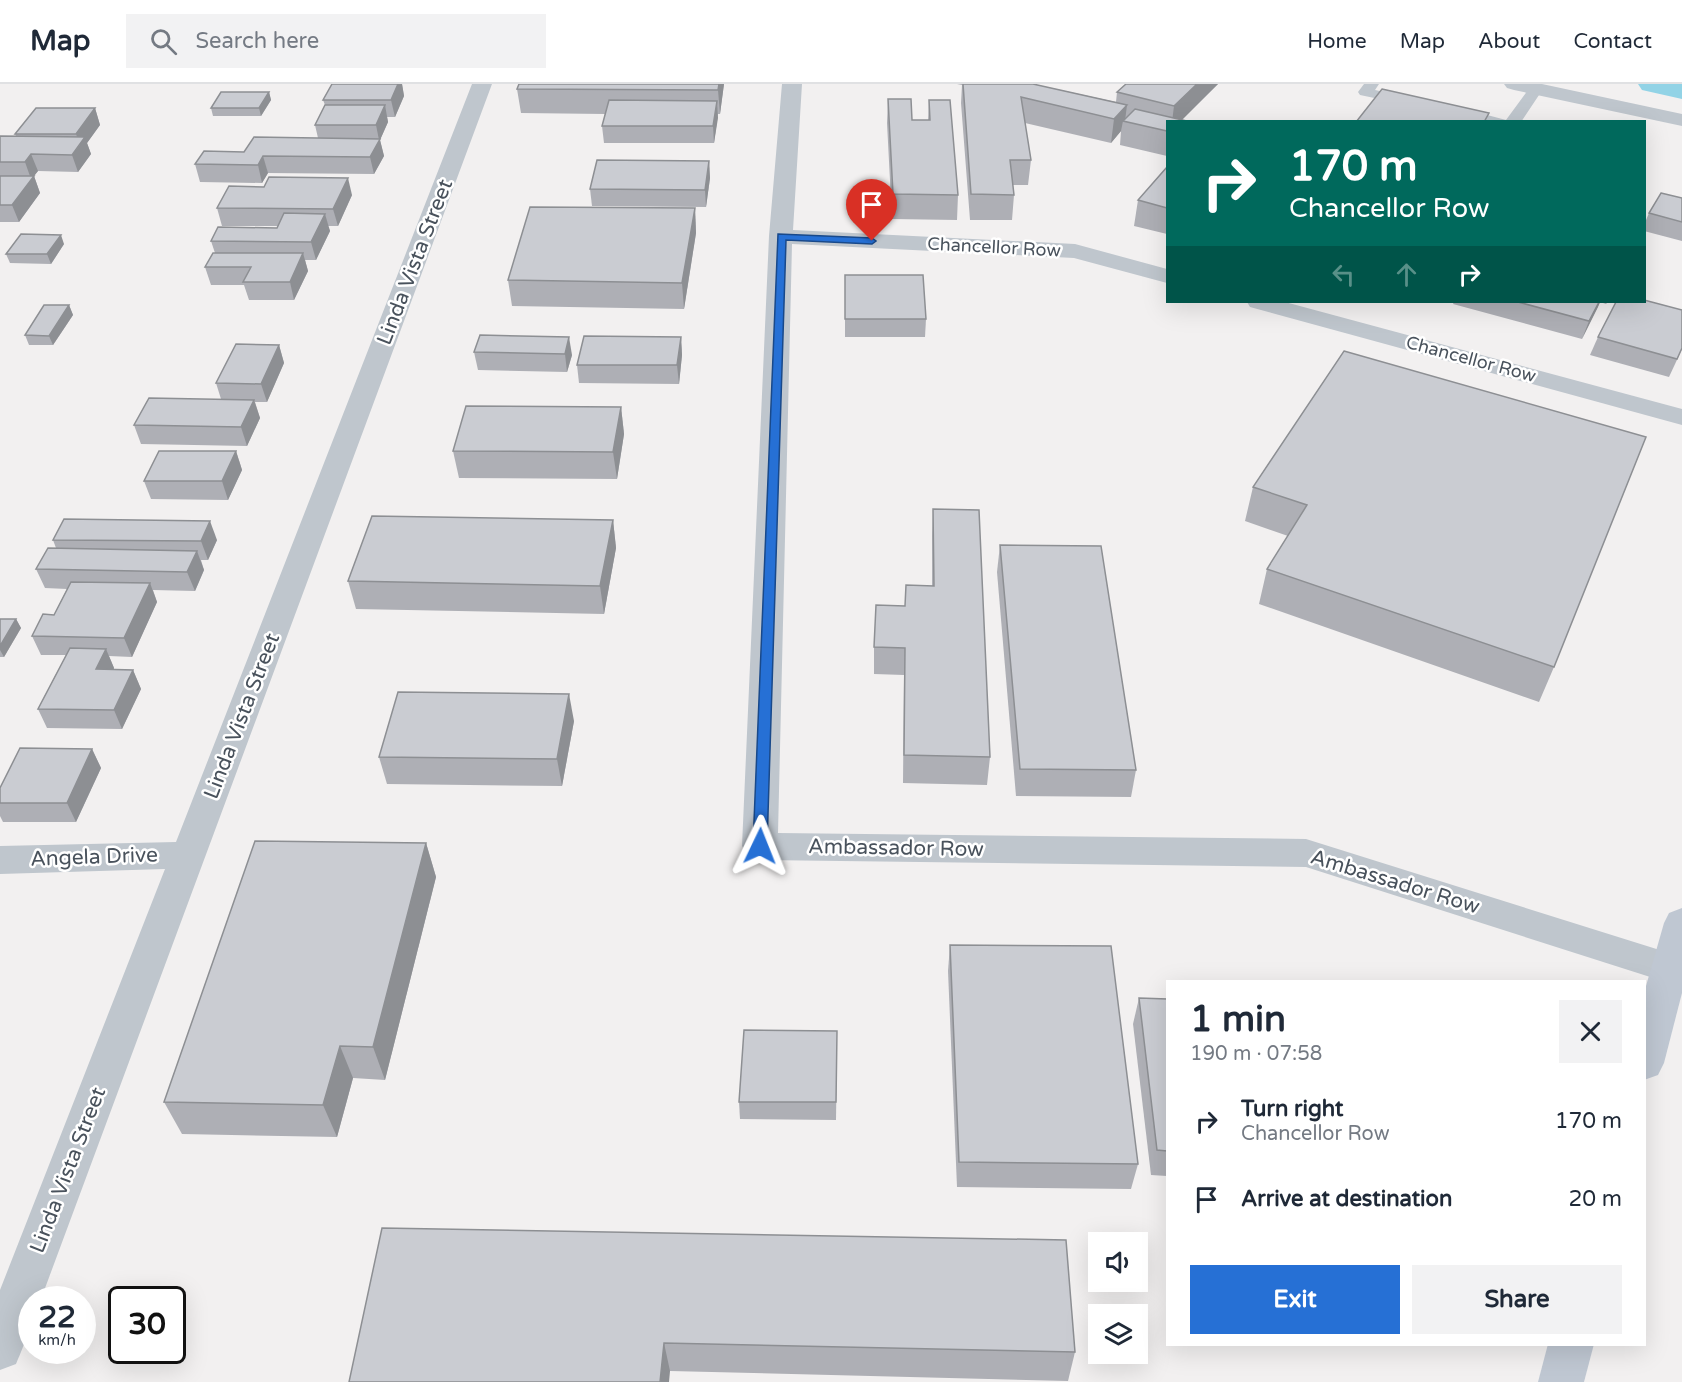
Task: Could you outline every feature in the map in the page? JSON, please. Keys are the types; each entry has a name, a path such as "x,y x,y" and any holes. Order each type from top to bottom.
{"main road":[{"path":"1646,1055 1682,923"},
{"path":"1561,1382 1570,1346"}],"street":[{"name":"Linda Vista Street","path":"0,1348 483,84"},
{"name":"Ambassador Row","path":"792,84 782,236 760,846 1306,853 1669,968"},
{"path":"1514,84 1682,120"},
{"name":"Chancellor Row","path":"782,236 1075,251 1166,276"},
{"name":"Chancellor Row","path":"1263,303 1682,417"},
{"name":"Angela Drive","path":"0,860 189,855"}],"lane":[{"path":"1372,84 1365,92 1421,104"},
{"path":"1514,120 1536,89"},
{"path":"1444,109 1491,120"}],"building":[{"path":"332,84 398,84 391,100 323,100"},
{"path":"519,84 719,84 718,90 517,89"},
{"path":"963,84 1033,84 1127,105 1114,119 1021,97 1031,160 1010,160 1014,195 971,194"},
{"path":"1126,84 1197,84 1174,106 1117,92"},
{"path":"1382,89 1489,113 1485,120 1358,120"},
{"path":"221,92 269,92 259,108 211,108"},
{"path":"888,99 911,99 912,120 930,120 929,100 950,100 958,195 893,194"},
{"path":"609,100 717,101 713,126 602,126"},
{"path":"325,105 385,105 376,125 315,125"},
{"path":"36,108 95,108 76,134 15,134"},
{"path":"1135,109 1182,120 1166,120 1166,131 1123,121"},
{"path":"0,136 85,137 72,155 31,154 25,162 0,162"},
{"path":"254,137 380,139 370,157 263,156 258,165 195,164 204,151 244,152"},
{"path":"597,160 709,161 705,190 590,189"},
{"path":"1166,168 1166,208 1138,200"},
{"path":"0,176 34,176 12,205 0,205"},
{"path":"269,177 348,178 333,209 217,208 229,186 264,187"},
{"path":"1661,193 1682,198 1682,222 1649,213"},
{"path":"530,207 695,208 682,283 508,280"},
{"path":"284,213 325,214 311,242 211,241 218,227 277,228"},
{"path":"21,234 61,235 47,254 6,254"},
{"path":"213,253 303,253 290,282 243,282 251,267 205,267"},
{"path":"845,275 923,275 926,319 845,319"},
{"path":"1646,301 1682,310 1682,348 1677,359 1598,337 1615,303 1646,303"},
{"path":"1522,303 1598,303 1589,321"},
{"path":"44,305 69,305 49,336 25,335"},
{"path":"480,335 569,337 565,354 474,352"},
{"path":"584,336 681,337 677,365 577,365"},
{"path":"236,344 279,345 261,384 216,383"},
{"path":"1344,351 1646,437 1554,667 1267,569 1307,505 1253,487"},
{"path":"149,398 254,400 241,427 134,425"},
{"path":"466,406 621,407 613,452 453,451"},
{"path":"159,451 236,451 222,481 144,481"},
{"path":"933,509 979,510 990,757 904,755 905,648 874,647 876,605 905,606 906,585 934,586"},
{"path":"372,516 613,520 600,586 348,581"},
{"path":"64,519 210,521 201,541 53,540"},
{"path":"1000,545 1101,546 1136,770 1020,769"},
{"path":"48,548 197,551 187,572 36,569"},
{"path":"71,582 150,583 124,638 32,636 43,614 54,615"},
{"path":"0,619 16,619 0,646"},
{"path":"70,648 106,649 96,669 133,670 114,710 38,709"},
{"path":"398,692 569,694 557,759 379,757"},
{"path":"20,748 92,749 67,803 0,803 0,788"},
{"path":"255,841 426,843 373,1047 340,1046 323,1105 164,1102"},
{"path":"950,945 1111,946 1138,1164 959,1162"},
{"path":"1139,998 1166,999 1166,1151 1157,1150"},
{"path":"744,1030 837,1031 836,1102 739,1102"},
{"path":"382,1228 1066,1240 1075,1352 664,1343 660,1382 349,1382"}],"waterway":[{"path":"1652,84 1682,90"}],"route":[{"path":"760,846 782,236 872,241"}]}
